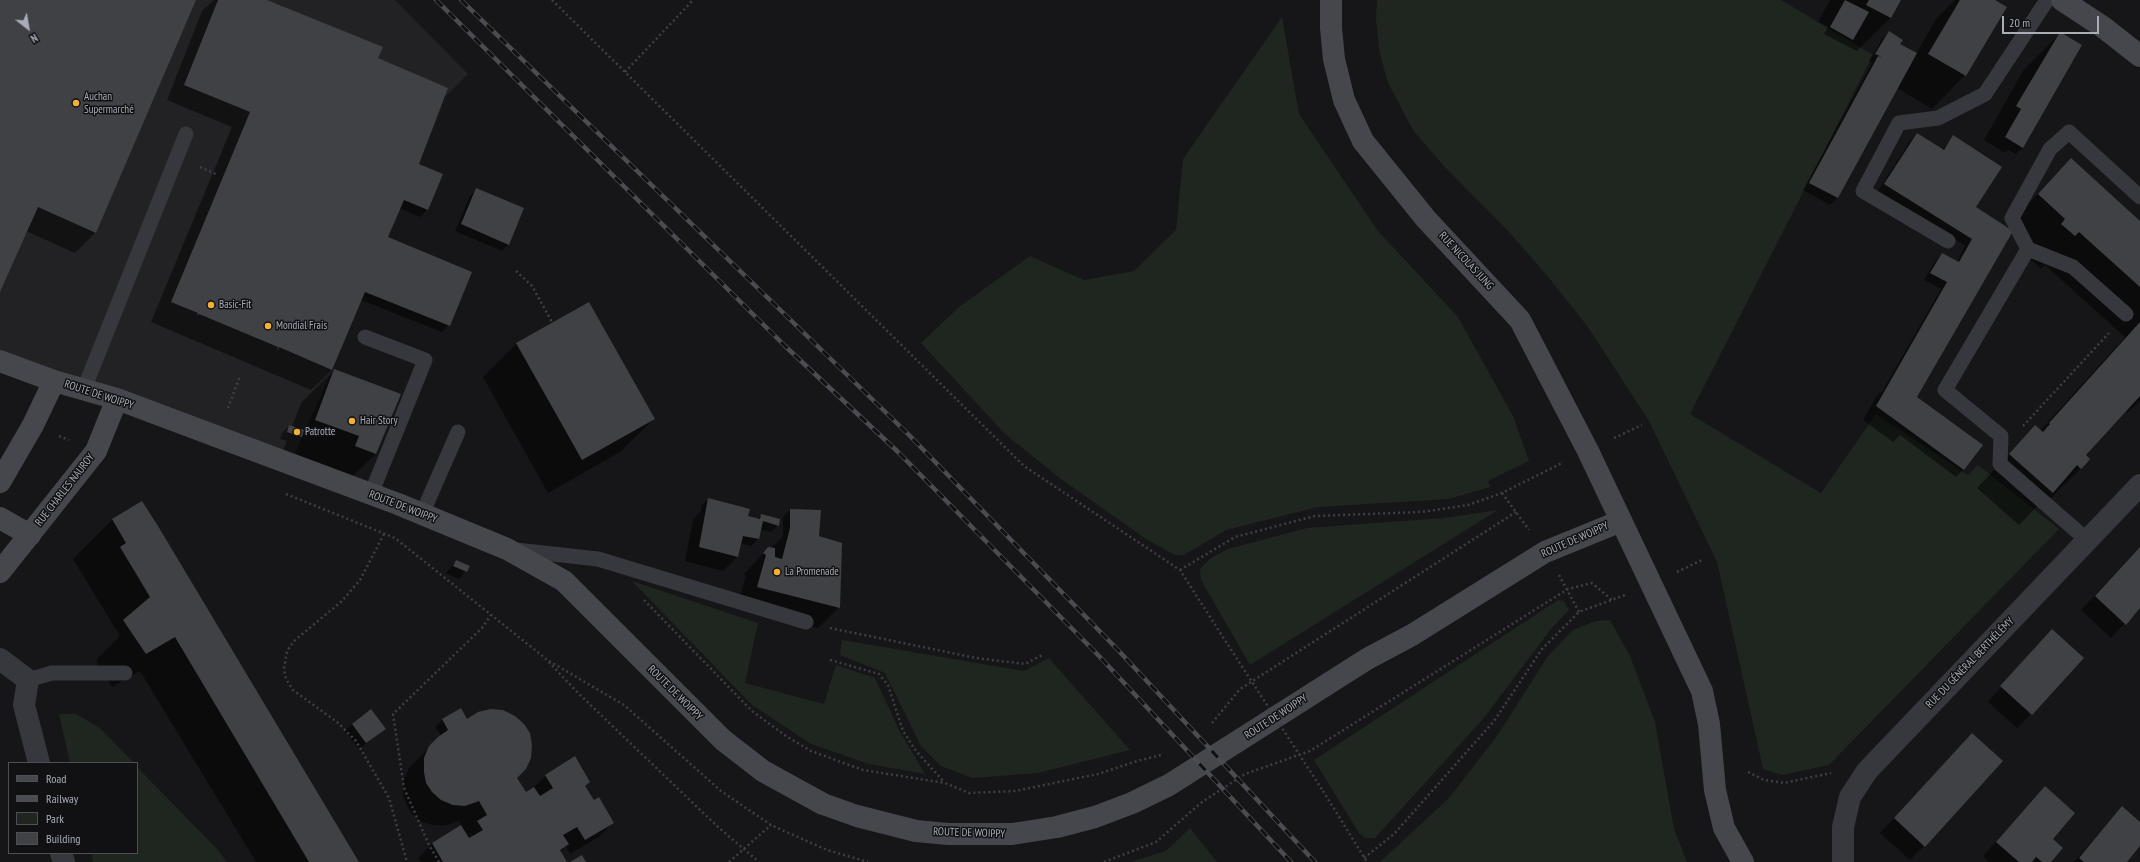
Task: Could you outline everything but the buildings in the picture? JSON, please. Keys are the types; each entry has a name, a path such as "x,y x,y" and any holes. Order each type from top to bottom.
{"main road":[{"name":"RUE NICOLAS JUNG","path":"1331,0 1331,28 1334,59 1344,100 1363,141 1426,218 1520,320 1588,451 1621,521"},
{"path":"2062,0 2139,52"},
{"name":"ROUTE DE WOIPPY","path":"0,361 54,381 116,399 398,504 507,549 564,581 723,740 763,772 823,804 856,816 916,831 980,835 1012,834 1057,827 1094,817 1132,803 1169,785 1367,659 1412,635 1545,552 1621,521 1702,691 1709,724 1715,790 1724,828 1743,862"},
{"path":"0,482 34,425 54,381"},
{"name":"RUE CHARLES NAUROY","path":"0,572 96,451 116,399"},
{"path":"0,518 30,535"}],"street":[{"name":"RUE DU GÉNÉRAL BERTHÉLÉMY","path":"1843,862 1843,827 1850,797 1867,770 2140,485"},
{"path":"0,659 28,680 24,705 39,762"}],"lane":[{"path":"1948,242 1863,192 1899,124 1938,118 1986,94 2047,0"},
{"path":"2126,314 2073,267 2028,250 2012,218 2050,149 2069,132 2140,197"},
{"path":"84,389 186,134"},
{"path":"2028,250 1945,390 2001,436 2000,464 2087,540"},
{"path":"365,337 425,360 371,494"},
{"path":"422,514 458,432"},
{"path":"507,549 598,559 806,622"},
{"path":"28,680 52,673 125,673"}],"path":[{"path":"552,0 1024,466 1180,570 1323,791 1367,862"},
{"path":"625,72 693,0"},
{"path":"516,271 532,286 552,322"},
{"path":"2001,436 2023,427 2126,314"},
{"path":"228,408 240,376"},
{"path":"34,425 96,451"},
{"path":"283,493 395,538 545,658 624,705 721,791 771,825 827,850 868,862"},
{"path":"1180,570 1235,537 1315,516 1421,512 1468,505 1502,493 1530,531"},
{"path":"398,504 360,580 342,601 294,642 287,651 284,669 286,679 293,690 337,722 356,741 388,798 407,862"},
{"path":"1206,727 1212,723 1240,689 1516,512"},
{"path":"1364,858 1394,834 1484,733 1494,721 1542,649 1579,612 1556,569"},
{"path":"1104,862 1156,842 1202,802 1246,774 1310,751 1568,589 1592,583 1612,600"},
{"path":"640,596 752,711 786,736 811,751 863,770 945,783 969,793 1015,791 1098,774 1164,754"},
{"path":"440,862 429,845 404,788 393,714 482,628 491,615"},
{"path":"806,622 976,658 1024,664 1044,654"},
{"path":"545,658 578,693 718,827 759,862"},
{"path":"830,660 879,674 888,684 903,731 916,751 945,783"},
{"path":"1748,772 1764,780 1784,783 1831,773 1867,770"},
{"path":"729,862 771,825"}],"shaded area":[{"path":"0,0 395,0 468,74 447,95 332,371 293,458 0,356"}],"green space":[{"path":"1377,0 1781,0 1873,55 1690,414 1821,493 1876,414 1968,475 1978,465 2059,529 1829,765 1782,775 1763,769 1717,562 1649,421 1588,327 1549,278 1510,233 1443,165 1413,130 1388,83 1379,50 1376,19"},
{"path":"1282,17 1299,114 1378,231 1458,317 1513,416 1529,461 1488,481 1490,487 1449,499 1318,507 1226,530 1184,555 1175,555 1146,539 1061,479 1005,434 921,343 959,307 1030,256 1084,280 1134,271 1176,230 1183,159"},
{"path":"1498,510 1250,665 1201,580 1200,569 1211,558 1228,549 1307,528 1444,518"},
{"path":"632,581 758,623 745,683 824,704 836,665 875,678 899,730 925,774 869,764 811,744 752,705"},
{"path":"1558,600 1564,601 1569,610 1551,629 1483,719 1375,838 1365,838 1359,833 1314,760"},
{"path":"1610,620 1630,656 1655,722 1674,829 1687,862 1380,862 1449,798 1497,736 1548,656 1573,630 1596,621"},
{"path":"842,640 1024,671 1049,658 1130,750 1038,773 973,778 941,766 921,746 885,673 840,655"},
{"path":"59,714 76,714 100,728 133,762 70,762"},
{"path":"138,768 218,850 227,862 93,862 91,854 138,854"},
{"path":"1190,828 1217,862 1131,862 1166,851"}],"railway":[{"path":"436,0 785,346 897,451 1099,656 1291,862"},
{"path":"461,0 909,435 1118,650 1315,862"}],"place":[{"name":"Auchan Supermarché","path":"76,103"},
{"name":"Basic-Fit","path":"211,305"},
{"name":"Mondial Frais","path":"268,326"},
{"name":"Hair Story","path":"352,421"},
{"name":"Patrotte","path":"297,432"},
{"name":"La Promenade","path":"777,572"}]}
